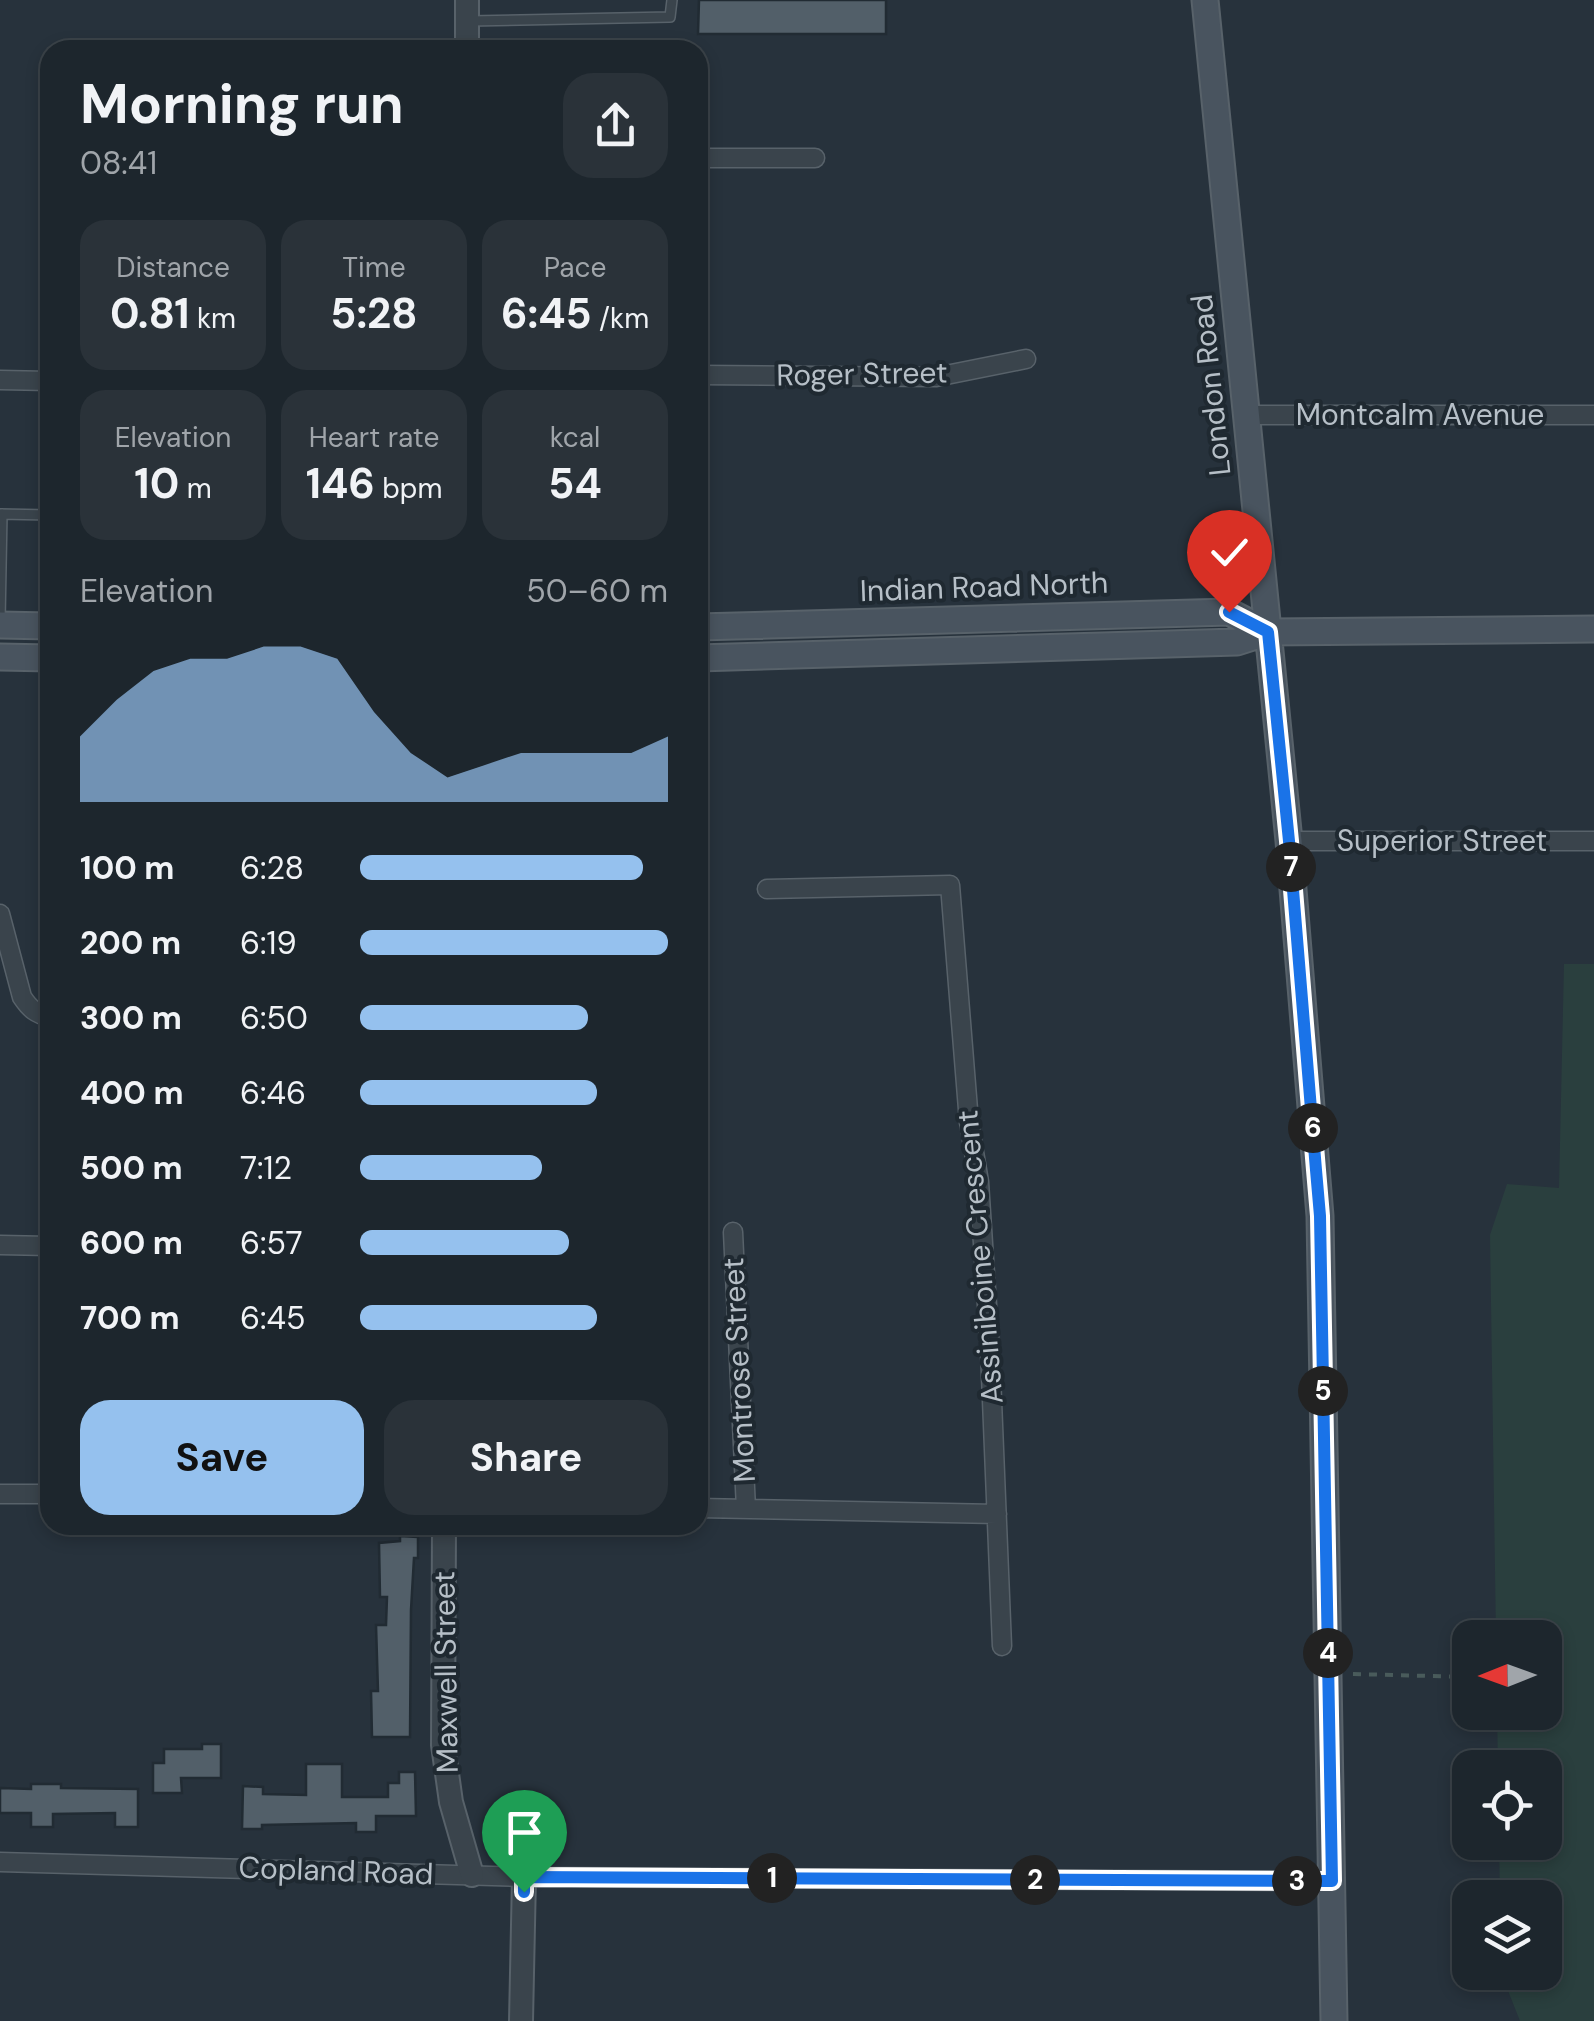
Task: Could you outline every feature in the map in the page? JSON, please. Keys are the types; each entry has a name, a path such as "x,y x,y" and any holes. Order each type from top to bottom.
{"main road":[{"name":"London Road","path":"1206,0 1289,841 1320,1216 1334,2021"},
{"name":"Indian Road North","path":"708,628 1229,612 1268,632"},
{"path":"0,625 40,626"},
{"name":"Indian Road North","path":"708,658 1237,642 1268,632 1594,629"},
{"path":"0,657 40,658"}],"street":[{"path":"467,11 467,40"},
{"path":"708,158 815,158"},
{"name":"Roger Street","path":"708,374 936,377 1026,359"},
{"path":"0,380 40,381"},
{"name":"Montcalm Avenue","path":"1246,414 1594,415"},
{"name":"Superior Street","path":"1289,841 1594,841"},
{"name":"Assiniboine Crescent","path":"766,888 950,885 969,1122 979,1182 997,1514"},
{"path":"0,914 22,997 40,1015"},
{"name":"Montrose Street","path":"732,1232 746,1509"},
{"path":"0,1246 40,1246"},
{"path":"0,1494 40,1494"},
{"path":"708,1508 997,1514 1002,1646"},
{"name":"Maxwell Street","path":"444,1535 443,1745 451,1802 472,1875"},
{"name":"Copland Road","path":"0,1862 524,1877 1332,1881"},
{"path":"522,2021 524,1877"}],"lane":[{"path":"467,11 670,18 672,0"},
{"path":"0,625 1,514 40,515"}],"path":[{"path":"1353,1674 1452,1677"}],"green space":[{"path":"1564,964 1594,964 1594,2021 1520,2021 1508,1990 1562,1990 1562,1880 1500,1880 1499,1860 1562,1860 1562,1750 1498,1750 1497,1730 1562,1730 1562,1620 1496,1620 1490,1235 1507,1184 1559,1188"}],"building":[{"path":"699,0 886,0 886,34 698,34"},
{"path":"400,1536 418,1537 411,1610 410,1737 372,1737 371,1691 378,1691 376,1625 386,1625 387,1597 380,1597 379,1543 400,1541"},
{"path":"202,1744 221,1744 221,1778 181,1778 182,1793 153,1793 153,1763 164,1763 164,1749 202,1749"},
{"path":"306,1764 342,1764 342,1797 388,1797 388,1783 399,1783 399,1772 415,1772 416,1816 376,1816 376,1832 356,1832 356,1823 242,1829 243,1786 263,1787 263,1794 306,1795"},
{"path":"31,1784 138,1789 138,1827 115,1827 115,1813 53,1814 53,1827 31,1827 31,1813 0,1813 0,1788 31,1789"}],"route":[{"path":"524,1892 524,1877 1332,1881 1320,1216 1268,632 1229,612"}]}
